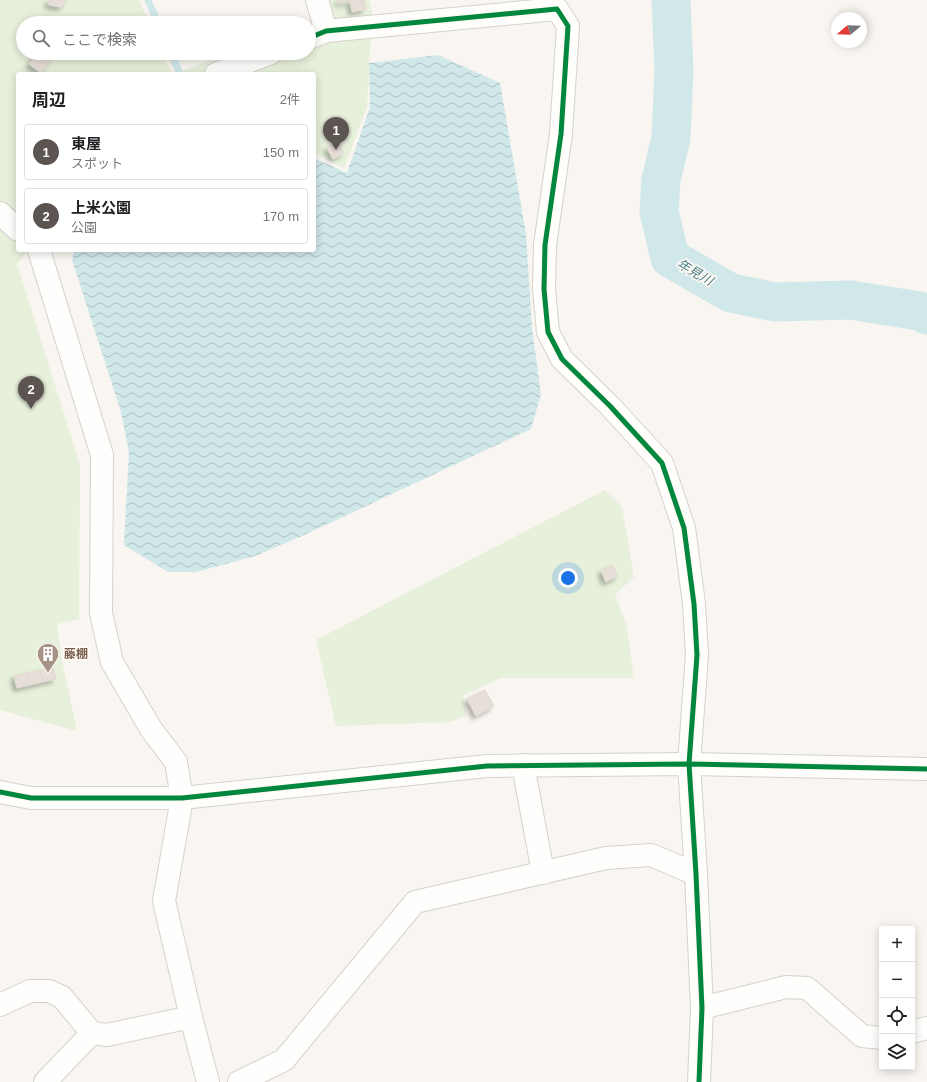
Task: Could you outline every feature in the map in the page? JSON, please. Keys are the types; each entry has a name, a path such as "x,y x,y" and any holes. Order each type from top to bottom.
{"street":[{"path":"317,0 318,34 557,9 568,26 561,134 544,245 544,289 548,332 562,360 610,406 662,463 684,528 694,604 697,656 689,764 702,1008 699,1082"},
{"path":"221,72 253,60"},
{"path":"0,213 16,228"},
{"path":"40,252 102,455 101,612 112,662 151,729 176,762 182,798 164,901 208,1082"},
{"path":"0,792 31,798 182,798 487,766 523,765 689,764 927,769"},
{"path":"523,765 543,872"},
{"path":"239,1082 284,1060 415,902 606,858 651,855 696,874"},
{"path":"702,1008 786,987 807,988 862,1036 879,1038"},
{"path":"0,1005 30,991 49,991 62,997 92,1033 107,1035 192,1017"},
{"path":"915,1031 927,1028"},
{"path":"45,1082 92,1033"}],"green space":[{"path":"0,0 139,0 146,16 16,16 16,60 165,60 171,72 16,72 16,252 26,252 17,264 80,465 79,619 57,624 61,656 77,731 0,710"},
{"path":"323,0 369,0 372,11 367,107 344,168 316,154 316,72 179,72 212,60 316,60 316,22 328,18"},
{"path":"605,490 622,507 634,577 615,595 627,627 634,678 500,678 463,696 467,715 451,722 336,726 316,640"}],"water":[{"path":"438,55 500,83 526,234 532,328 541,394 531,429 302,536 255,556 196,572 168,572 124,545 129,452 121,412 72,260 74,252 316,252 316,159 347,173 370,107 369,63"}],"building":[{"path":"48,0 67,0 61,7 49,5"},
{"path":"338,0 364,0 366,9 352,12 350,1 339,3"},
{"path":"32,60 51,60 42,72 29,64"},
{"path":"339,142 344,153 333,159 327,148"},
{"path":"613,565 618,576 606,582 601,571"},
{"name":"藤棚","path":"53,667 56,679 43,682 40,670"},
{"path":"40,670 43,682 30,685 27,673"},
{"path":"27,673 30,685 17,688 14,676"},
{"path":"485,690 494,706 476,716 467,699"}],"waterway":[{"path":"148,0 155,16"},
{"name":"年見川","path":"671,0 674,71 671,138 661,180 659,211 670,258 731,293 775,302 851,300 919,311 927,315"},
{"path":"174,60 179,72"}],"cycle path":[{"path":"316,35 326,31 557,9 568,26 561,134 545,245 544,289 548,332 562,359 610,406 662,463 684,528 694,604 697,655 689,764 702,1008 699,1082"},
{"path":"0,792 31,798 182,798 487,766 689,764 927,769"}],"place":[{"name":"東屋","path":"336,150"},
{"name":"上米公園","path":"31,409"},
{"name":"藤棚","path":"48,674"}]}
